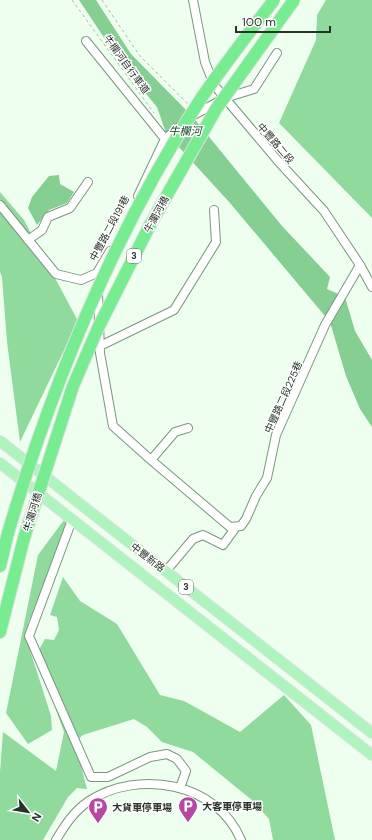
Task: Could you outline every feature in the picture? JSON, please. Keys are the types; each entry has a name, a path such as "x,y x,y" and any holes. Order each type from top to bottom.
{"highway":[{"name":"牛瀾河橋","path":"0,566 8,533 58,382 82,322 132,217 200,100 274,0"},
{"name":"牛瀾河橋","path":"0,632 24,538 73,386 98,328 146,232 216,109 294,0"}],"main road":[{"name":"中豐新路","path":"0,441 372,733"},
{"name":"中豐新路","path":"0,462 372,755"},
{"path":"33,488 39,472"}],"street":[{"name":"中豐路二段","path":"192,0 205,62 214,85 278,161 324,211 360,265 372,287"},
{"path":"86,41 167,137 196,113 225,98 254,89 277,53"},
{"name":"中豐路二段191巷","path":"0,205 56,274 80,280 97,273 117,239 167,137"},
{"path":"28,240 42,230 48,217 70,208 88,182"},
{"path":"100,346 174,310 216,242 214,210"},
{"name":"中豐路二段225巷","path":"166,571 193,539 203,535 223,545 236,527 244,523 256,496 267,478 276,435 325,325 344,290 360,265"},
{"path":"97,273 100,346 112,426 230,527 236,527"},
{"path":"151,460 175,432 188,428"},
{"path":"72,520 29,636 91,777 108,777 150,757 167,754 177,759 186,771 180,788"},
{"path":"56,840 67,820 89,801 117,788 150,783 180,788 206,800 225,815 241,840"}],"path":[{"name":"牛欄河自行車道","path":"72,0 153,110 156,117"},
{"name":"牛欄河自行車道","path":"102,0 140,56 196,113"}],"shaded area":[{"path":"326,0 372,0 372,218 279,123 316,40 317,15"},
{"path":"0,192 24,220 78,321 20,442 7,342 2,277 0,272"},
{"path":"64,520 73,530 28,623 30,650 51,716 52,730 28,744 6,713 38,555"},
{"path":"63,577 80,601 117,624 160,695 184,701 240,732 284,695 311,725 335,840 273,840 269,819 253,801 193,752 162,742 147,727 134,719 83,735 75,742 87,789 77,788 68,797 43,840 0,840 0,772 3,732 56,771 64,732 36,655 45,639 54,640 59,630 57,617 50,615"}],"water":[{"name":"牛欄河","path":"79,0 96,0 131,54 192,116 282,226 330,277 327,289 345,297 355,331 372,360 372,427 360,409 346,376 330,322 230,203 166,133 157,107 123,66"},
{"path":"59,175 60,184 74,192 67,203 49,210 37,225 28,208 32,197 49,176"}],"place":[{"name":"大客車停車場","path":"188,823"},
{"name":"大貨車停車場","path":"98,824"}]}
